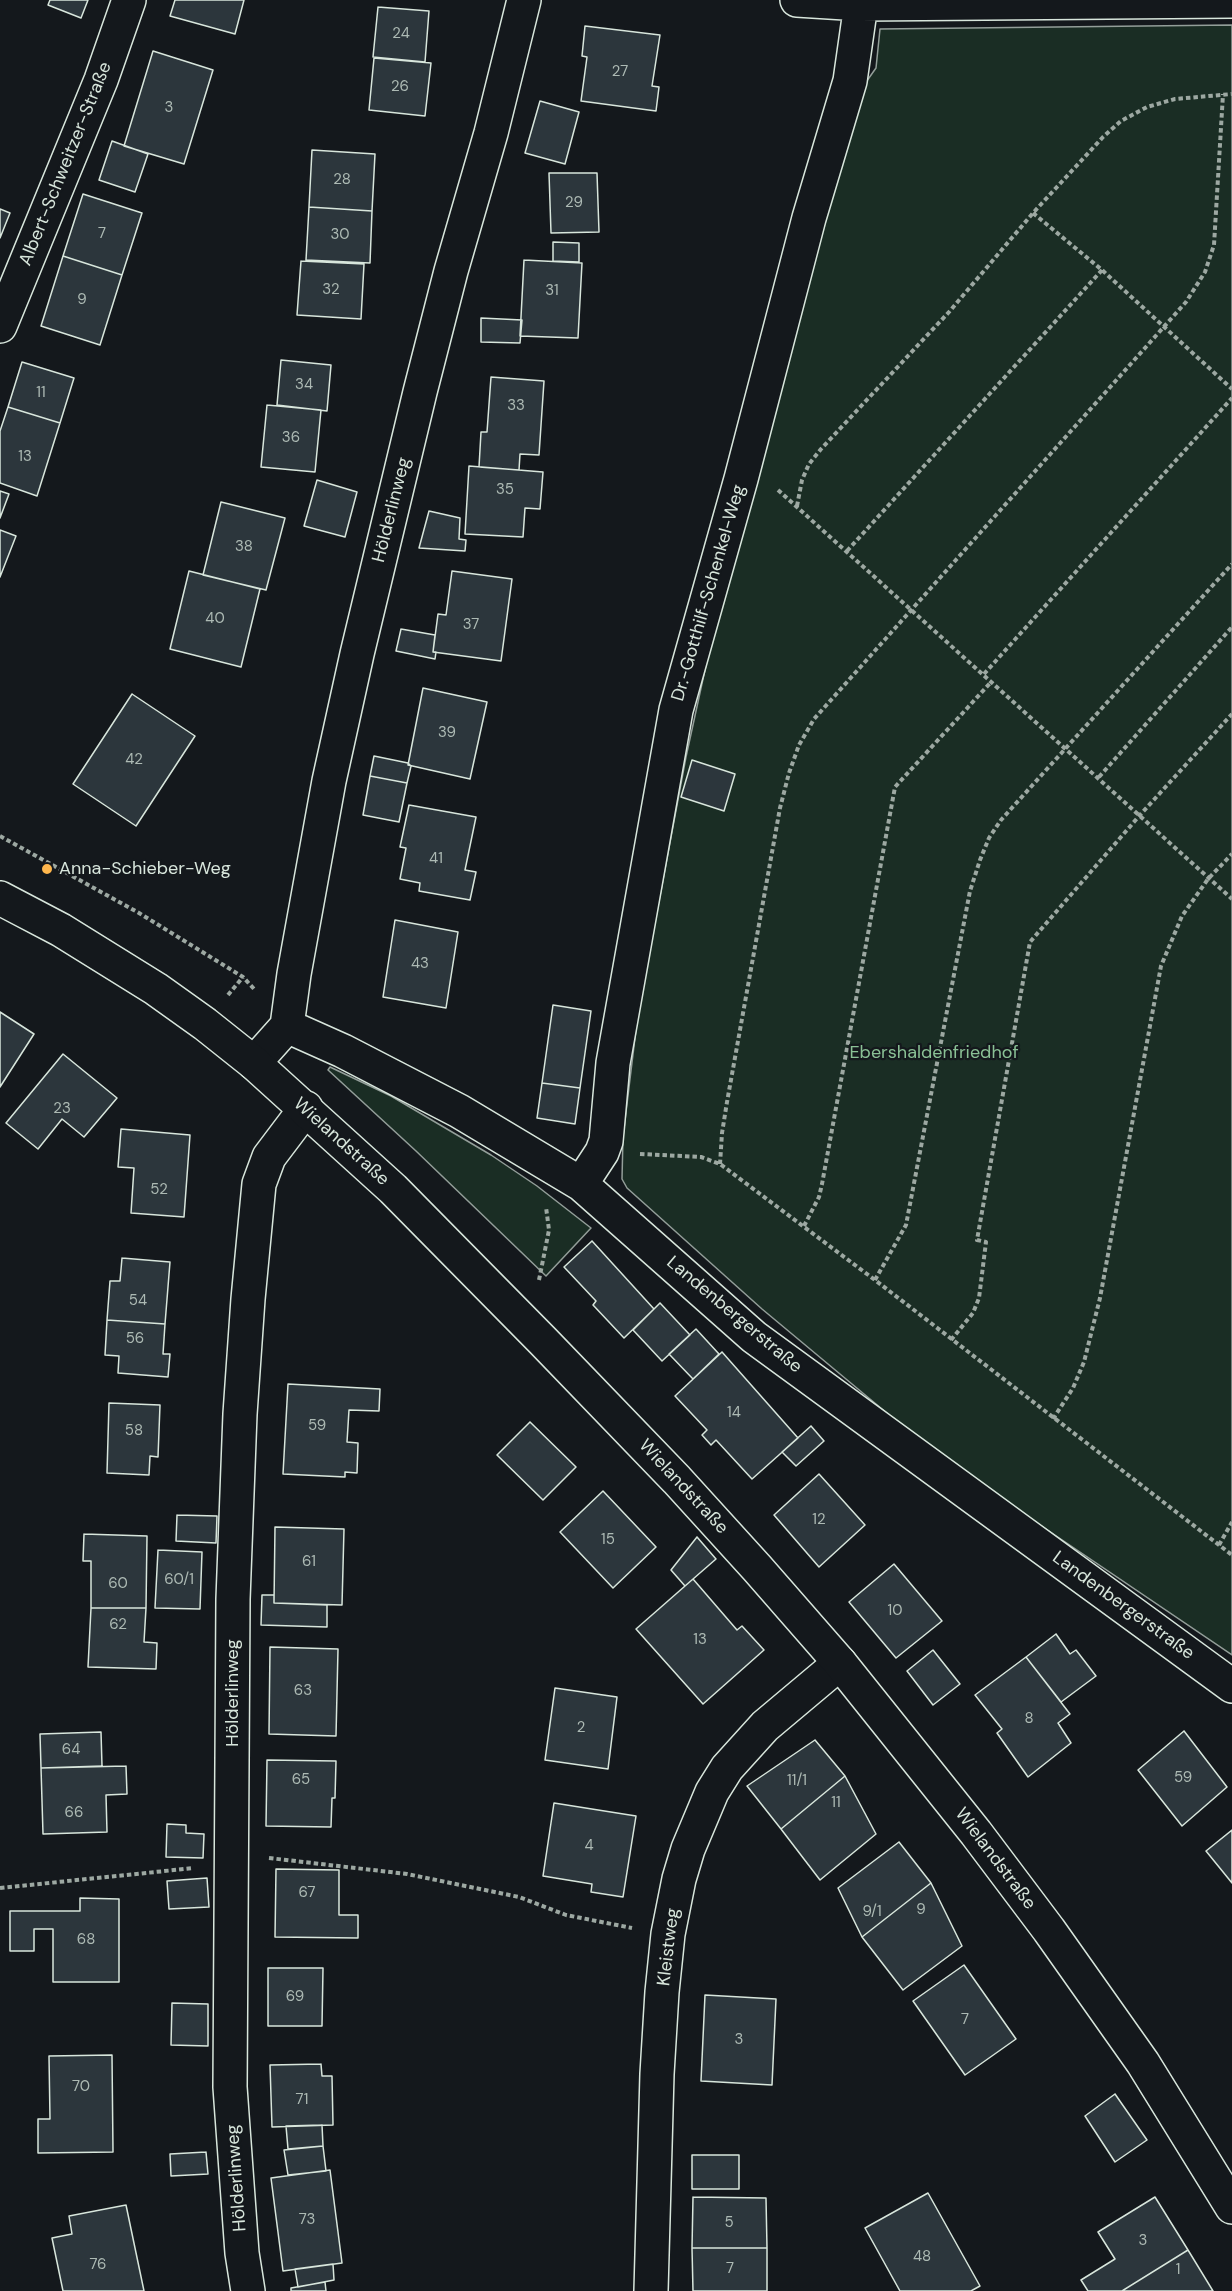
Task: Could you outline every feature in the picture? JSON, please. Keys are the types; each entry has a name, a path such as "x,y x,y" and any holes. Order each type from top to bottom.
{"street":[{"name":"Albert-Schweitzer-Straße","path":"0,326 101,80 129,0"},
{"name":"Hölderlinweg","path":"287,1026 294,974 329,781 357,654 420,392 451,272 491,133 524,0"},
{"path":"797,0 861,4 1232,1"},
{"name":"Dr.-Gotthilf-Schenkel-Weg","path":"581,1184 602,1152 606,1141 613,1063 676,710 741,479 809,218 850,81 861,4"},
{"name":"Wielandstraße","path":"0,898 61,930 156,989 254,1063 393,1189 612,1412 757,1568 840,1663 912,1751 1049,1930 1143,2063 1232,2207"},
{"path":"254,1063 287,1026"},
{"name":"Landenbergerstraße","path":"287,1026 343,1051 459,1111 581,1184 754,1337 1232,1686"},
{"name":"Hölderlinweg","path":"248,2291 242,2253 230,2087 233,1599 248,1299 259,1184 269,1157 306,1108"},
{"name":"Kleistweg","path":"651,2291 657,2074 668,1934 679,1879 688,1849 699,1819 722,1776 746,1746 765,1726 840,1663"}],"path":[{"path":"720,1164 727,1102 780,808 799,745 814,719 1186,302 1205,272 1214,244 1223,94"},
{"path":"797,506 802,480 809,465 821,449 949,312 1033,213 1103,137 1121,122 1148,107 1175,99 1232,94"},
{"path":"1033,213 1165,325 1232,389"},
{"path":"847,551 1102,270"},
{"path":"984,674 1232,398"},
{"path":"741,479 773,484 1232,899"},
{"path":"875,1280 906,1225 970,891 989,838 1001,820 1232,564"},
{"path":"1099,777 1232,627"},
{"path":"804,1226 819,1197 822,1184 896,788 992,681"},
{"path":"951,1340 973,1313 979,1298 986,1242 977,1240 1030,942 1140,815 1232,714"},
{"path":"0,836 139,913 243,977 287,1026"},
{"path":"1053,1419 1073,1388 1084,1362 1100,1298 1161,966 1182,916 1208,879 1232,854"},
{"path":"602,1152 700,1157 720,1164 875,1280 1232,1555"},
{"path":"538,1280 549,1230"},
{"path":"1219,1545 1232,1522"},
{"path":"0,1888 232,1864 257,1857 407,1874 519,1897 566,1915 668,1934"}],"green space":[{"name":"Ebershaldenfriedhof","path":"1232,25 1232,1655 972,1479 900,1424 762,1309 627,1188 622,1179 623,1137 638,1013 686,757 708,656 757,481 826,211 864,85 876,68 880,29"},
{"path":"330,1067 391,1096 491,1155 537,1186 591,1228 546,1276 328,1070"}],"building":[{"path":"50,0 88,0 81,18 48,5"},
{"path":"175,0 244,0 235,34 170,16"},
{"path":"378,7 429,11 425,62 373,57"},
{"path":"585,26 660,35 652,86 659,87 656,111 581,101 587,57 582,56"},
{"path":"153,51 213,70 184,164 124,146"},
{"path":"374,58 431,63 425,116 369,110"},
{"path":"540,101 579,112 565,164 525,153"},
{"path":"112,141 148,154 135,192 99,180"},
{"path":"312,150 375,154 372,211 309,207"},
{"path":"549,173 597,173 599,232 551,233"},
{"path":"83,194 142,213 122,275 63,256"},
{"path":"309,207 372,211 370,263 306,260"},
{"path":"0,209 10,213 0,238"},
{"path":"553,242 579,243 579,262 553,261"},
{"path":"63,256 122,275 100,345 41,326"},
{"path":"524,260 582,263 578,338 520,336"},
{"path":"301,261 364,264 361,319 297,315"},
{"path":"481,318 522,320 520,343 481,342"},
{"path":"281,360 331,365 327,411 277,405"},
{"path":"22,362 74,378 60,423 8,407"},
{"path":"491,377 544,381 539,455 520,454 519,470 479,467 481,432 487,432"},
{"path":"267,405 321,410 315,472 261,467"},
{"path":"8,407 60,423 37,496 0,483 0,431"},
{"path":"469,466 543,472 540,509 525,508 523,537 465,534"},
{"path":"317,480 357,492 345,537 304,526"},
{"path":"0,491 9,494 0,518"},
{"path":"221,502 285,518 266,590 203,575"},
{"path":"429,511 460,518 459,539 466,540 465,551 419,548"},
{"path":"0,530 16,536 0,577"},
{"path":"189,571 260,589 241,667 170,649"},
{"path":"452,571 512,579 501,661 433,652 438,614 446,615"},
{"path":"401,629 435,635 433,652 436,652 435,659 396,651"},
{"path":"423,688 487,702 470,779 408,765"},
{"path":"132,694 195,736 136,826 73,784"},
{"path":"374,756 408,763 411,766 407,783 370,776"},
{"path":"692,760 735,774 724,811 681,797"},
{"path":"370,776 407,783 399,822 363,815"},
{"path":"409,805 476,817 465,870 476,872 470,900 419,891 420,883 400,879 406,848 400,847"},
{"path":"395,920 458,932 446,1008 383,997"},
{"path":"553,1005 591,1011 580,1088 542,1083"},
{"path":"0,1012 34,1034 0,1087"},
{"path":"63,1054 117,1098 84,1137 62,1119 38,1149 6,1123"},
{"path":"542,1083 580,1088 575,1124 537,1118"},
{"path":"121,1129 190,1135 184,1217 131,1213 134,1168 118,1167"},
{"path":"592,1241 654,1309 624,1338 593,1305 596,1301 564,1267"},
{"path":"122,1258 170,1262 165,1324 107,1320 110,1281 120,1281"},
{"path":"660,1303 690,1335 662,1361 633,1330"},
{"path":"107,1320 165,1324 163,1354 170,1354 168,1377 118,1373 119,1356 105,1355"},
{"path":"696,1329 719,1354 693,1379 669,1354"},
{"path":"722,1352 798,1438 752,1479 716,1440 711,1445 702,1435 707,1430 675,1396"},
{"path":"288,1384 380,1389 379,1411 349,1410 347,1442 358,1443 357,1473 345,1472 345,1477 283,1474"},
{"path":"109,1403 160,1405 158,1457 150,1456 149,1475 107,1473"},
{"path":"530,1422 576,1467 543,1500 497,1455"},
{"path":"811,1426 824,1441 796,1466 782,1452"},
{"path":"819,1474 865,1525 819,1567 774,1515"},
{"path":"603,1491 656,1547 613,1588 560,1532"},
{"path":"177,1515 217,1516 216,1543 176,1541"},
{"path":"275,1527 344,1529 342,1605 274,1603"},
{"path":"84,1534 147,1536 146,1608 91,1608 91,1561 83,1561"},
{"path":"697,1537 716,1559 685,1586 671,1570"},
{"path":"158,1550 202,1552 200,1609 155,1608"},
{"path":"894,1564 942,1621 896,1658 849,1602"},
{"path":"693,1579 737,1630 742,1626 764,1650 703,1704 636,1629"},
{"path":"262,1595 274,1595 274,1603 327,1605 327,1627 261,1625"},
{"path":"91,1608 146,1608 144,1642 157,1643 156,1669 88,1667"},
{"path":"1056,1634 1070,1654 1076,1650 1096,1676 1061,1702 1026,1657"},
{"path":"270,1647 338,1649 336,1736 269,1734"},
{"path":"933,1650 960,1684 933,1705 907,1671"},
{"path":"1026,1657 1070,1714 1058,1723 1071,1743 1028,1777 997,1733 1002,1729 975,1695"},
{"path":"555,1688 617,1697 608,1769 545,1760"},
{"path":"1184,1731 1227,1787 1182,1826 1138,1770"},
{"path":"101,1732 102,1766 41,1768 40,1734"},
{"path":"815,1740 845,1776 781,1829 747,1786"},
{"path":"267,1760 336,1761 331,1827 266,1826"},
{"path":"126,1766 127,1794 106,1795 107,1832 43,1834 41,1768"},
{"path":"845,1776 876,1834 820,1880 781,1829"},
{"path":"554,1803 636,1816 623,1897 591,1892 592,1884 543,1876"},
{"path":"167,1824 186,1825 186,1833 204,1834 203,1858 166,1857"},
{"path":"1232,1830 1232,1883 1206,1851"},
{"path":"899,1842 931,1883 862,1937 838,1888"},
{"path":"276,1869 339,1870 339,1915 358,1915 358,1938 275,1937"},
{"path":"207,1878 209,1907 169,1909 167,1881"},
{"path":"931,1883 962,1946 903,1990 862,1937"},
{"path":"80,1898 119,1899 119,1982 53,1982 53,1929 34,1929 34,1951 10,1951 10,1911 80,1911"},
{"path":"964,1965 1016,2039 965,2075 913,2001"},
{"path":"268,1968 323,1968 322,2026 268,2026"},
{"path":"705,1995 776,1999 772,2085 701,2081"},
{"path":"172,2003 208,2004 208,2046 171,2045"},
{"path":"112,2055 113,2152 38,2153 38,2119 50,2119 49,2056"},
{"path":"321,2064 322,2076 332,2076 333,2125 272,2127 270,2065"},
{"path":"1115,2094 1147,2140 1115,2162 1085,2116"},
{"path":"322,2125 323,2146 288,2149 286,2126"},
{"path":"323,2146 326,2171 288,2175 284,2150"},
{"path":"206,2152 208,2174 171,2176 170,2154"},
{"path":"692,2155 739,2155 739,2189 692,2189"},
{"path":"330,2170 342,2263 283,2271 271,2178"},
{"path":"928,2193 980,2286 971,2291 900,2291 865,2228"},
{"path":"693,2197 766,2198 767,2248 692,2248"},
{"path":"1155,2197 1188,2250 1122,2291 1088,2291 1081,2280 1115,2259 1098,2232"},
{"path":"126,2205 144,2291 63,2291 52,2238 72,2234 69,2216"},
{"path":"692,2248 767,2248 767,2291 693,2291"},
{"path":"1188,2250 1213,2291 1122,2291"},
{"path":"333,2264 334,2280 298,2287 295,2269"},
{"path":"325,2282 326,2291 291,2291 291,2288"}],"place":[{"name":"Anna-Schieber-Weg","path":"47,869"}]}
